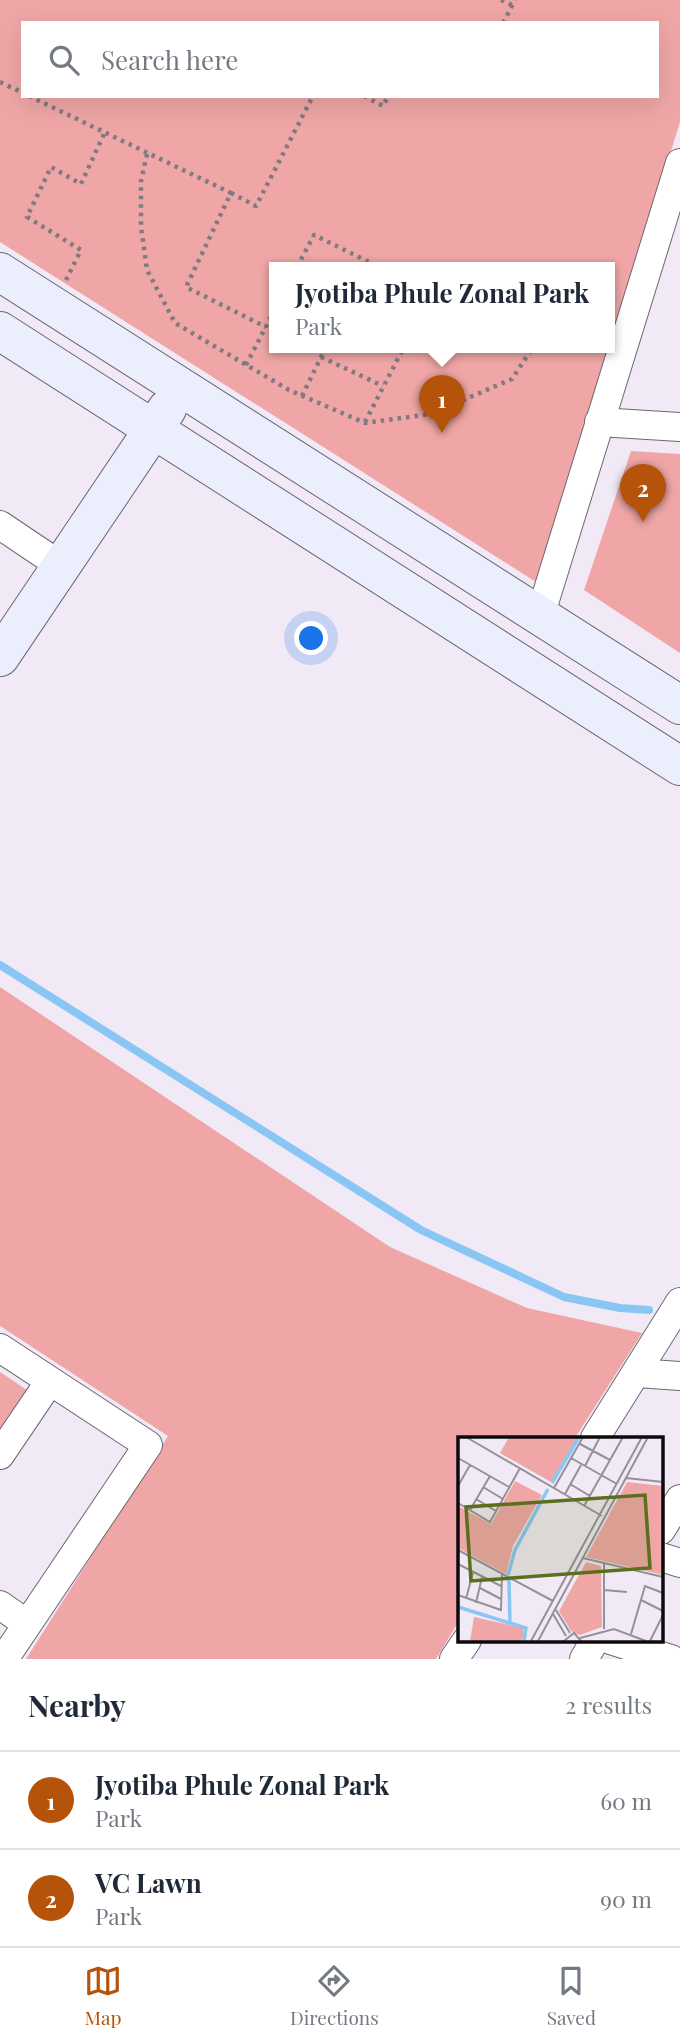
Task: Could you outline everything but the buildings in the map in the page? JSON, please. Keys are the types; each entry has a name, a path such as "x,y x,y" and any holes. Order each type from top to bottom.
{"street":[{"path":"540,616 680,163"},
{"path":"0,272 680,705"},
{"path":"0,331 680,766"},
{"path":"0,657 181,388"},
{"path":"599,422 680,427"},
{"path":"0,525 61,566"},
{"path":"475,635 508,596"},
{"path":"596,1437 680,1303"},
{"path":"0,1348 148,1445 4,1659"},
{"path":"637,1373 680,1376"},
{"path":"0,1455 50,1381"},
{"path":"662,1528 680,1499"},
{"path":"662,1557 680,1563"},
{"path":"0,1605 27,1624"},
{"path":"454,1659 466,1642"},
{"path":"583,1659 594,1642"},
{"path":"616,1642 671,1659"}],"path":[{"path":"501,0 513,2 504,21"},
{"path":"0,82 21,92"},
{"path":"33,98 256,206 312,98"},
{"path":"369,98 383,106 387,98"},
{"path":"52,305 81,250 27,217 51,167 81,184 104,134"},
{"path":"147,154 142,181 141,227 148,270 175,323 302,396 365,422 431,414 512,379 529,353"},
{"path":"231,193 186,287 266,327"},
{"path":"300,262 313,235 369,262"},
{"path":"246,365 269,321"},
{"path":"302,396 323,353"},
{"path":"365,422 401,353"},
{"path":"321,357 383,386"}],"shaded area":[{"path":"0,0 680,0 680,122 615,330 615,262 269,262 269,353 608,353 536,582 0,242"},
{"path":"631,451 680,454 680,653 584,590"},
{"path":"0,987 390,1247 527,1308 642,1333 576,1437 458,1437 458,1623 436,1659 26,1659 168,1436 0,1326"},
{"path":"0,1372 30,1392 0,1436"}],"waterway":[{"path":"0,965 421,1230 564,1297 620,1308 649,1310"}],"place":[{"name":"Jyotiba Phule Zonal Park","path":"442,433"},
{"name":"VC Lawn","path":"643,522"}]}
